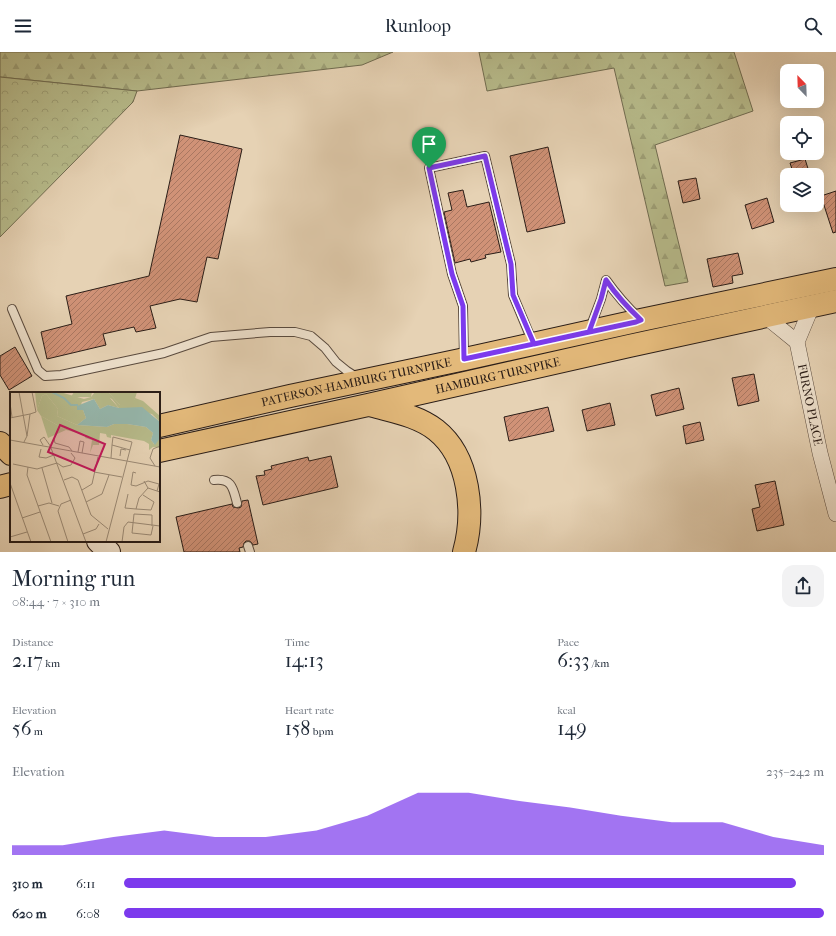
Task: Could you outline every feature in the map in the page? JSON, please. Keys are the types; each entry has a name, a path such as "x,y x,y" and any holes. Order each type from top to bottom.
{"main road":[{"name":"PATERSON-HAMBURG TURNPIKE","path":"160,426 362,380 836,279"},
{"name":"HAMBURG TURNPIKE","path":"160,451 836,301"},
{"path":"368,405 416,418 435,429 450,445 462,468 467,489 469,528 464,552"},
{"path":"0,443 10,453"},
{"path":"0,461 10,458"},
{"path":"0,486 10,484"}],"street":[{"path":"766,316 796,342 812,306"},
{"name":"FURNO PLACE","path":"796,342 820,453 836,514"},
{"path":"99,542 109,552"}],"lane":[{"path":"464,359 463,306 452,274 429,168 485,156 511,264 513,295 534,344"},
{"path":"589,332 606,280 617,296 641,320"},
{"path":"12,309 38,370 45,376 61,375 164,353 211,337 270,332 295,332 311,336 325,348 336,362 347,372 362,380"},
{"path":"214,480 229,482 233,488 237,503"}],"green space":[{"path":"0,52 393,52 362,65 137,91 0,77"},
{"path":"479,52 734,52 753,111 655,145 688,282 665,286 614,68 487,91"},
{"path":"0,77 137,91 133,102 0,237"}],"building":[{"path":"180,135 242,149 218,259 207,257 197,302 180,299 150,306 156,328 136,332 134,327 103,334 106,345 47,359 41,332 72,324 66,296 149,276"},
{"path":"548,147 565,223 527,232 510,156"},
{"path":"805,160 808,168 792,168 790,163"},
{"path":"696,178 700,199 683,203 678,181"},
{"path":"463,190 467,207 489,202 501,252 485,255 486,258 471,262 470,259 455,263 444,212 452,210 448,193"},
{"path":"836,191 836,232 833,233 824,205 824,195"},
{"path":"767,198 774,222 752,229 745,205"},
{"path":"738,253 743,274 732,276 733,283 713,287 707,259"},
{"path":"15,347 32,376 9,390 0,375 0,356"},
{"path":"754,374 759,401 738,406 732,378"},
{"path":"679,388 684,409 656,416 651,395"},
{"path":"610,403 615,425 587,431 582,410"},
{"path":"548,407 554,431 509,441 504,417"},
{"path":"700,422 704,440 686,444 683,426"},
{"path":"331,456 338,487 263,505 256,476 265,475 264,471 272,469 271,466 308,457 309,461"},
{"path":"775,481 784,525 757,531 752,509 760,507 755,485"},
{"path":"248,500 258,544 253,545 251,542 246,541 243,547 239,548 240,552 184,552 176,517 232,504 233,507 238,508 241,507 242,501"}],"route":[{"path":"429,168 452,274 463,306 464,359 534,344 589,332 636,322 641,320 617,296 606,280 589,332 534,344 513,295 511,264 485,156 429,168"}]}
